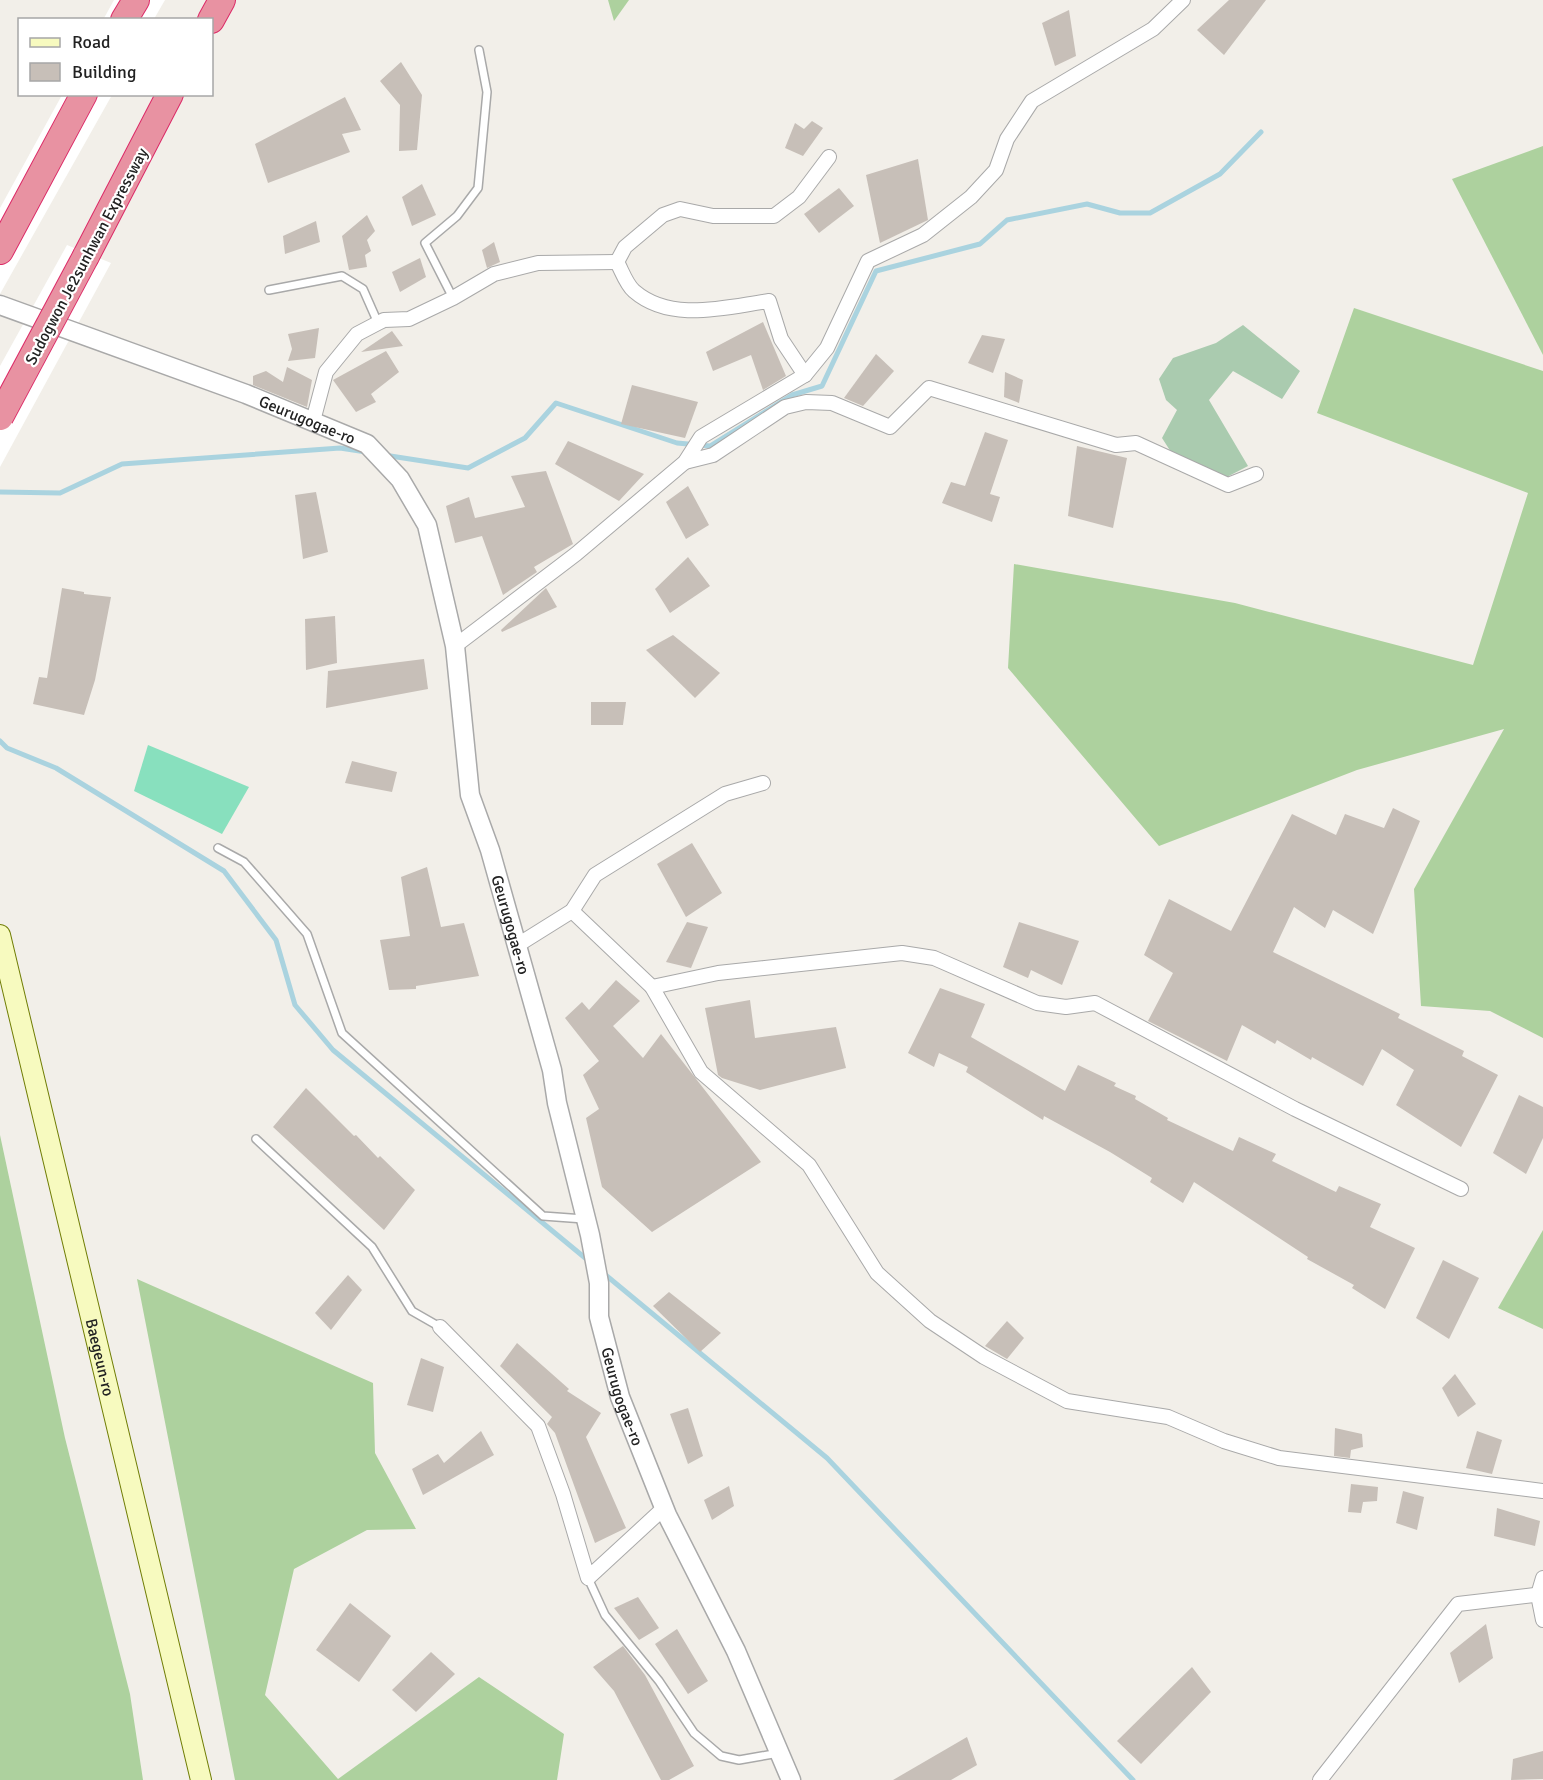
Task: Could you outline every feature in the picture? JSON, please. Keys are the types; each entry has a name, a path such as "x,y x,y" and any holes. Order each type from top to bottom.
{"highway":[{"path":"125,18 136,0"},
{"path":"212,18 222,0"},
{"path":"0,251 83,96"},
{"name":"Sudogwon Je2sunhwan Expressway","path":"0,417 169,96"}],"main road":[{"name":"Baegeun-ro","path":"0,935 201,1780"}],"street":[{"path":"455,646 576,554 687,459 701,437 805,375 827,348 868,261 923,235 971,197 996,171 1007,139 1032,101 1153,29 1183,0"},
{"path":"617,262 625,247 632,240 663,214 680,209 713,216 774,216 800,197 829,158"},
{"path":"617,262 632,290 655,304 694,312 769,301 781,339 805,375"},
{"path":"313,421 327,372 357,334 378,323 384,320 408,319 453,298 494,274 538,263 617,262"},
{"name":"Geurugogae-ro","path":"0,305 313,421 366,444 400,479 427,525 455,646 470,795 490,850 552,1070 557,1103 588,1227 599,1283 598,1317 621,1397 664,1508 736,1651 791,1780"},
{"path":"687,459 713,454 785,407 806,402 832,403 890,427 929,388 1116,445 1136,443 1228,485 1256,474"},
{"path":"516,946 572,911 595,874 725,794 763,783"},
{"path":"572,911 652,987 700,1072 809,1165 877,1273 930,1321 984,1357 1066,1401 1168,1417 1224,1441 1279,1458 1543,1491"},
{"path":"652,987 718,973 902,953 934,958 1037,1003 1066,1007 1095,1003 1295,1109 1461,1189"},
{"path":"440,1327 538,1426 563,1494 588,1578 664,1508"},
{"path":"1543,1578 1540,1594 1543,1620"},
{"path":"1320,1780 1458,1604 1540,1594"}],"lane":[{"path":"453,298 425,243 457,216 478,188 487,92 479,50"},
{"path":"269,290 342,276 363,289 378,323"},
{"path":"218,848 244,862 307,934 342,1033 543,1216 588,1227"},
{"path":"256,1139 372,1247 412,1311 440,1327"},
{"path":"588,1578 604,1615 659,1681 694,1733 721,1756 739,1760 779,1753"}],"green space":[{"path":"608,0 629,0 614,21"},
{"path":"1543,146 1543,355 1452,179"},
{"path":"1354,308 1543,371 1543,1038 1490,1011 1421,1006 1414,889 1504,729 1357,770 1159,846 1008,668 1014,564 1235,603 1473,665 1528,493 1317,413"},
{"path":"1243,325 1300,371 1282,399 1233,371 1209,400 1248,466 1225,478 1171,452 1162,438 1177,410 1166,400 1159,379 1173,358 1216,343"},
{"path":"148,745 249,787 222,834 134,791"},
{"path":"0,1135 65,1438 130,1694 143,1780 0,1780"},
{"path":"1543,1230 1543,1329 1498,1308"},
{"path":"137,1279 373,1383 375,1453 416,1529 367,1530 294,1569 265,1695 338,1779 479,1677 564,1734 557,1780 235,1780"}],"pier":[{"path":"114,0 165,0 155,18 104,18"},
{"path":"61,96 111,96 0,294 0,208"},
{"path":"67,245 111,263 0,467 0,366"}],"building":[{"path":"1229,0 1266,0 1224,55 1197,30"},
{"path":"1069,10 1076,56 1055,66 1042,23"},
{"path":"401,62 422,95 417,150 399,151 400,105 380,81"},
{"path":"345,97 361,130 342,134 350,152 268,183 255,144"},
{"path":"812,121 823,128 803,156 785,148 795,123 804,129"},
{"path":"918,159 928,220 880,243 866,175"},
{"path":"422,184 436,215 412,226 402,197"},
{"path":"839,188 854,206 819,233 804,214"},
{"path":"367,215 375,231 367,240 371,251 365,255 367,267 349,270 342,236"},
{"path":"316,221 320,242 285,254 283,236"},
{"path":"494,242 500,262 487,268 482,250"},
{"path":"420,258 426,277 400,292 392,272"},
{"path":"763,322 786,376 763,390 751,355 713,371 706,352"},
{"path":"319,328 315,358 288,361 292,349 288,334"},
{"path":"392,331 403,346 361,352"},
{"path":"982,335 1005,339 993,373 968,363"},
{"path":"386,351 399,372 371,394 376,402 356,412 333,380"},
{"path":"876,354 894,371 863,406 844,398"},
{"path":"287,367 312,380 307,407 253,385 253,376 266,371 283,382"},
{"path":"1005,372 1023,380 1019,403 1004,397"},
{"path":"632,385 698,402 685,438 621,424"},
{"path":"985,432 1008,440 990,494 1000,497 992,522 942,503 951,482 965,486"},
{"path":"568,441 644,474 619,501 555,464"},
{"path":"1077,446 1127,458 1113,528 1068,516"},
{"path":"546,471 573,544 534,567 537,572 503,595 482,536 455,543 446,506 469,497 475,518 525,507 511,476"},
{"path":"688,486 709,525 686,539 666,502"},
{"path":"316,492 328,552 303,559 295,495"},
{"path":"688,557 710,586 670,613 655,589"},
{"path":"62,588 84,592 84,594 111,597 95,680 84,715 33,704 39,677 47,678"},
{"path":"546,588 557,607 502,632 501,630"},
{"path":"335,616 337,663 306,670 305,619"},
{"path":"673,635 720,673 695,698 646,650"},
{"path":"424,659 428,689 326,708 328,671"},
{"path":"591,702 626,702 623,725 591,725"},
{"path":"352,761 397,772 392,792 345,783"},
{"path":"1393,808 1420,821 1373,934 1333,910 1325,928 1294,907 1273,952 1400,1014 1398,1018 1464,1051 1462,1056 1498,1075 1461,1147 1396,1105 1414,1070 1382,1049 1363,1086 1312,1057 1311,1060 1277,1040 1275,1044 1242,1025 1227,1061 1148,1021 1173,973 1144,955 1169,899 1231,931 1292,814 1336,835 1345,814 1384,828"},
{"path":"692,843 722,893 686,917 657,864"},
{"path":"427,867 441,927 464,923 479,976 416,986 416,989 389,990 380,940 410,936 401,877"},
{"path":"687,922 708,927 691,968 666,962"},
{"path":"1019,922 1079,941 1062,985 1031,970 1028,978 1003,967"},
{"path":"616,980 640,1001 613,1026 643,1058 661,1034 761,1162 652,1232 602,1187 586,1118 599,1109 583,1075 599,1061 565,1018 582,1002 589,1010"},
{"path":"940,988 985,1004 971,1037 1065,1091 1078,1065 1116,1083 1114,1086 1136,1096 1135,1099 1168,1118 1167,1120 1233,1151 1239,1137 1276,1154 1272,1161 1336,1192 1339,1186 1381,1204 1370,1227 1415,1248 1385,1309 1352,1288 1354,1285 1307,1259 1308,1257 1194,1182 1183,1203 1150,1182 1152,1178 1110,1152 1044,1116 1043,1120 966,1072 968,1067 939,1053 934,1067 908,1053"},
{"path":"750,1000 755,1038 836,1027 846,1068 760,1090 722,1078 718,1075 705,1008"},
{"path":"306,1088 354,1136 356,1135 378,1158 380,1156 415,1190 384,1230 273,1127"},
{"path":"1519,1095 1543,1107 1543,1138 1526,1174 1493,1153"},
{"path":"1443,1260 1479,1278 1449,1339 1416,1318"},
{"path":"348,1275 362,1290 331,1330 315,1313"},
{"path":"669,1292 721,1333 700,1352 653,1306"},
{"path":"1007,1321 1024,1338 1007,1359 985,1346"},
{"path":"517,1343 569,1389 567,1391 601,1413 586,1437 626,1528 595,1543 555,1433 547,1424 552,1417 500,1366"},
{"path":"421,1358 444,1367 433,1412 407,1405"},
{"path":"1455,1374 1476,1404 1458,1417 1442,1388"},
{"path":"688,1408 703,1456 688,1464 670,1414"},
{"path":"1335,1428 1362,1434 1363,1447 1351,1450 1350,1458 1334,1456"},
{"path":"481,1431 494,1455 423,1495 412,1469 438,1454 444,1463"},
{"path":"1477,1431 1502,1440 1492,1474 1466,1468"},
{"path":"1351,1484 1378,1487 1377,1501 1363,1502 1361,1513 1348,1512"},
{"path":"729,1486 734,1506 712,1520 704,1500"},
{"path":"1403,1491 1424,1497 1417,1530 1396,1523"},
{"path":"1497,1508 1540,1521 1535,1546 1494,1536"},
{"path":"638,1597 659,1628 639,1640 614,1608"},
{"path":"350,1603 391,1636 359,1682 316,1650"},
{"path":"1486,1624 1493,1658 1459,1683 1450,1653"},
{"path":"677,1629 708,1681 688,1694 655,1644"},
{"path":"623,1646 645,1675 694,1766 669,1780 661,1780 614,1691 593,1667"},
{"path":"431,1652 455,1674 416,1712 392,1690"},
{"path":"1192,1667 1211,1692 1141,1764 1117,1741"},
{"path":"967,1737 977,1765 951,1780 893,1780"},
{"path":"1543,1751 1543,1779 1511,1780 1513,1759"}],"waterway":[{"path":"384,455 468,468 525,438 556,403 677,443 710,446 792,395 822,386 876,271 980,244 1007,220 1087,204 1120,213 1150,213 1220,174 1261,132"},
{"path":"0,492 60,493 122,464 340,448 366,452"},
{"path":"0,741 7,748 56,768 224,871 276,940 295,1005 333,1050 590,1262"},
{"path":"602,1272 827,1458 1133,1780"}]}
